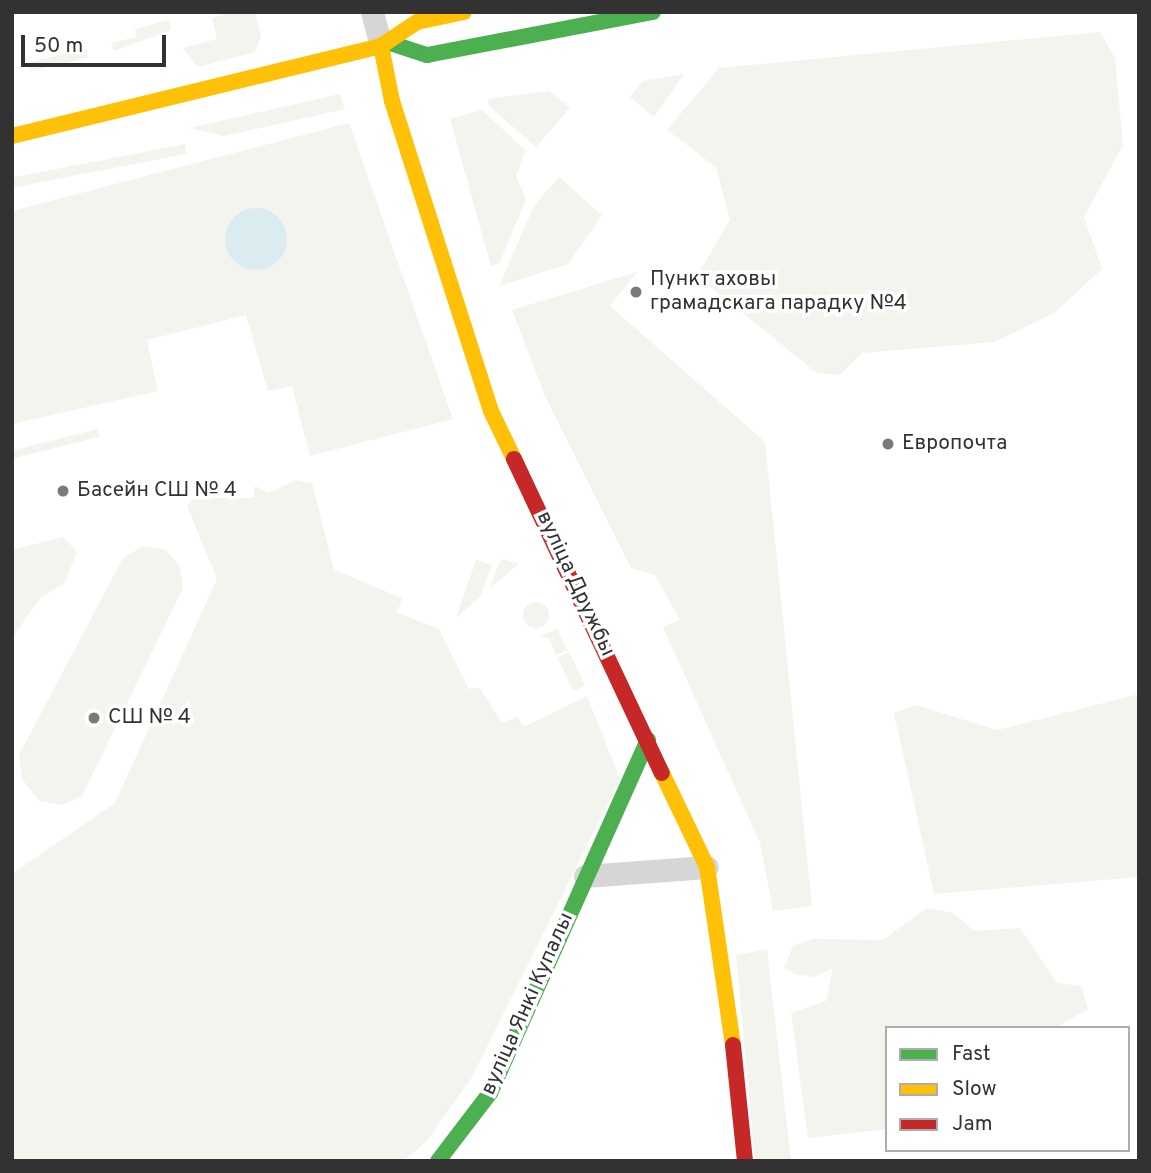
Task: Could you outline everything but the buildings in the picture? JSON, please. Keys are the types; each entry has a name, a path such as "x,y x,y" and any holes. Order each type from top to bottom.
{"street":[{"name":"вуліца Дружбы","path":"372,12 385,44 392,101 491,411 707,867 723,947 744,1161"},
{"path":"12,136 385,44 417,22 464,12"},
{"path":"385,44 427,55 653,12"},
{"name":"вуліца Янкі Купалы","path":"438,1161 490,1093 648,740"},
{"path":"585,876 707,867"}],"shaded area":[{"path":"234,12 255,12 261,37 255,52 198,67 183,48 217,39 212,18"},
{"path":"169,20 171,30 114,51 111,43 136,37 135,29"},
{"path":"1100,32 1115,58 1123,145 1084,217 1102,269 1054,313 994,342 862,353 840,375 817,373 697,276 730,220 716,167 667,130 719,68"},
{"path":"86,49 88,58 31,71 29,62"},
{"path":"684,74 654,117 630,97 643,81"},
{"path":"549,91 570,108 536,147 489,106 488,99"},
{"path":"340,94 345,109 225,136 189,128"},
{"path":"482,110 525,150 516,176 526,199 499,264 491,266 450,119"},
{"path":"349,123 453,419 310,456 292,386 268,391 246,315 147,340 158,391 12,424 12,211"},
{"path":"185,144 187,154 12,188 12,178"},
{"path":"559,177 602,215 568,264 499,286 534,206"},
{"path":"256,208 268,210 278,217 285,227 285,251 278,261 268,268 256,270 244,268 234,261 227,251 225,239 227,227 234,217 244,210"},
{"path":"637,272 610,306 765,442 812,906 773,911 760,843 663,627 680,620 655,575 631,568 545,396 512,310"},
{"path":"98,429 100,437 14,458 12,450"},
{"path":"296,480 312,483 334,570 402,598 397,613 439,629 469,689 480,688 502,723 517,717 524,727 587,696 620,779 472,1077 426,1142 403,1161 12,1161 12,874 115,803 217,579 187,506 193,498 253,498 255,486 269,493"},
{"path":"63,537 77,552 64,584 41,597 12,638 12,550"},
{"path":"143,546 166,550 180,566 183,588 82,796 62,805 39,801 22,779 19,755 123,558"},
{"path":"502,559 519,564 490,588 499,563"},
{"path":"476,560 492,565 480,597 456,618"},
{"path":"536,602 545,606 549,615 545,624 536,628 527,624 523,615 527,606"},
{"path":"557,629 567,650 556,655 549,638 539,637"},
{"path":"569,652 585,685 574,691 557,658"},
{"path":"1139,694 1139,877 934,894 894,713 916,705 997,730"},
{"path":"926,908 953,913 974,931 1020,928 1057,983 1081,986 1088,1009 1058,1026 885,1026 885,1129 808,1138 791,1013 826,1001 833,968 814,977 795,974 784,968 793,946 813,939 883,940"},
{"path":"767,949 791,1161 755,1161 736,955"}],"traffic: fast":[{"path":"390,43 427,55 653,12"},
{"path":"438,1161 490,1093 648,740"}],"traffic: slow":[{"path":"12,136 381,46 417,22 464,12"},
{"path":"381,46 392,101 491,411 514,459"},
{"path":"662,773 707,867 733,1045"}],"traffic: jam":[{"path":"514,459 662,773"},
{"path":"733,1045 745,1161"}],"place":[{"name":"Пункт аховы грамадскага парадку №4","path":"636,292"},
{"name":"Европочта","path":"888,444"},
{"name":"Басейн СШ № 4","path":"63,491"},
{"name":"СШ № 4","path":"94,718"}]}
